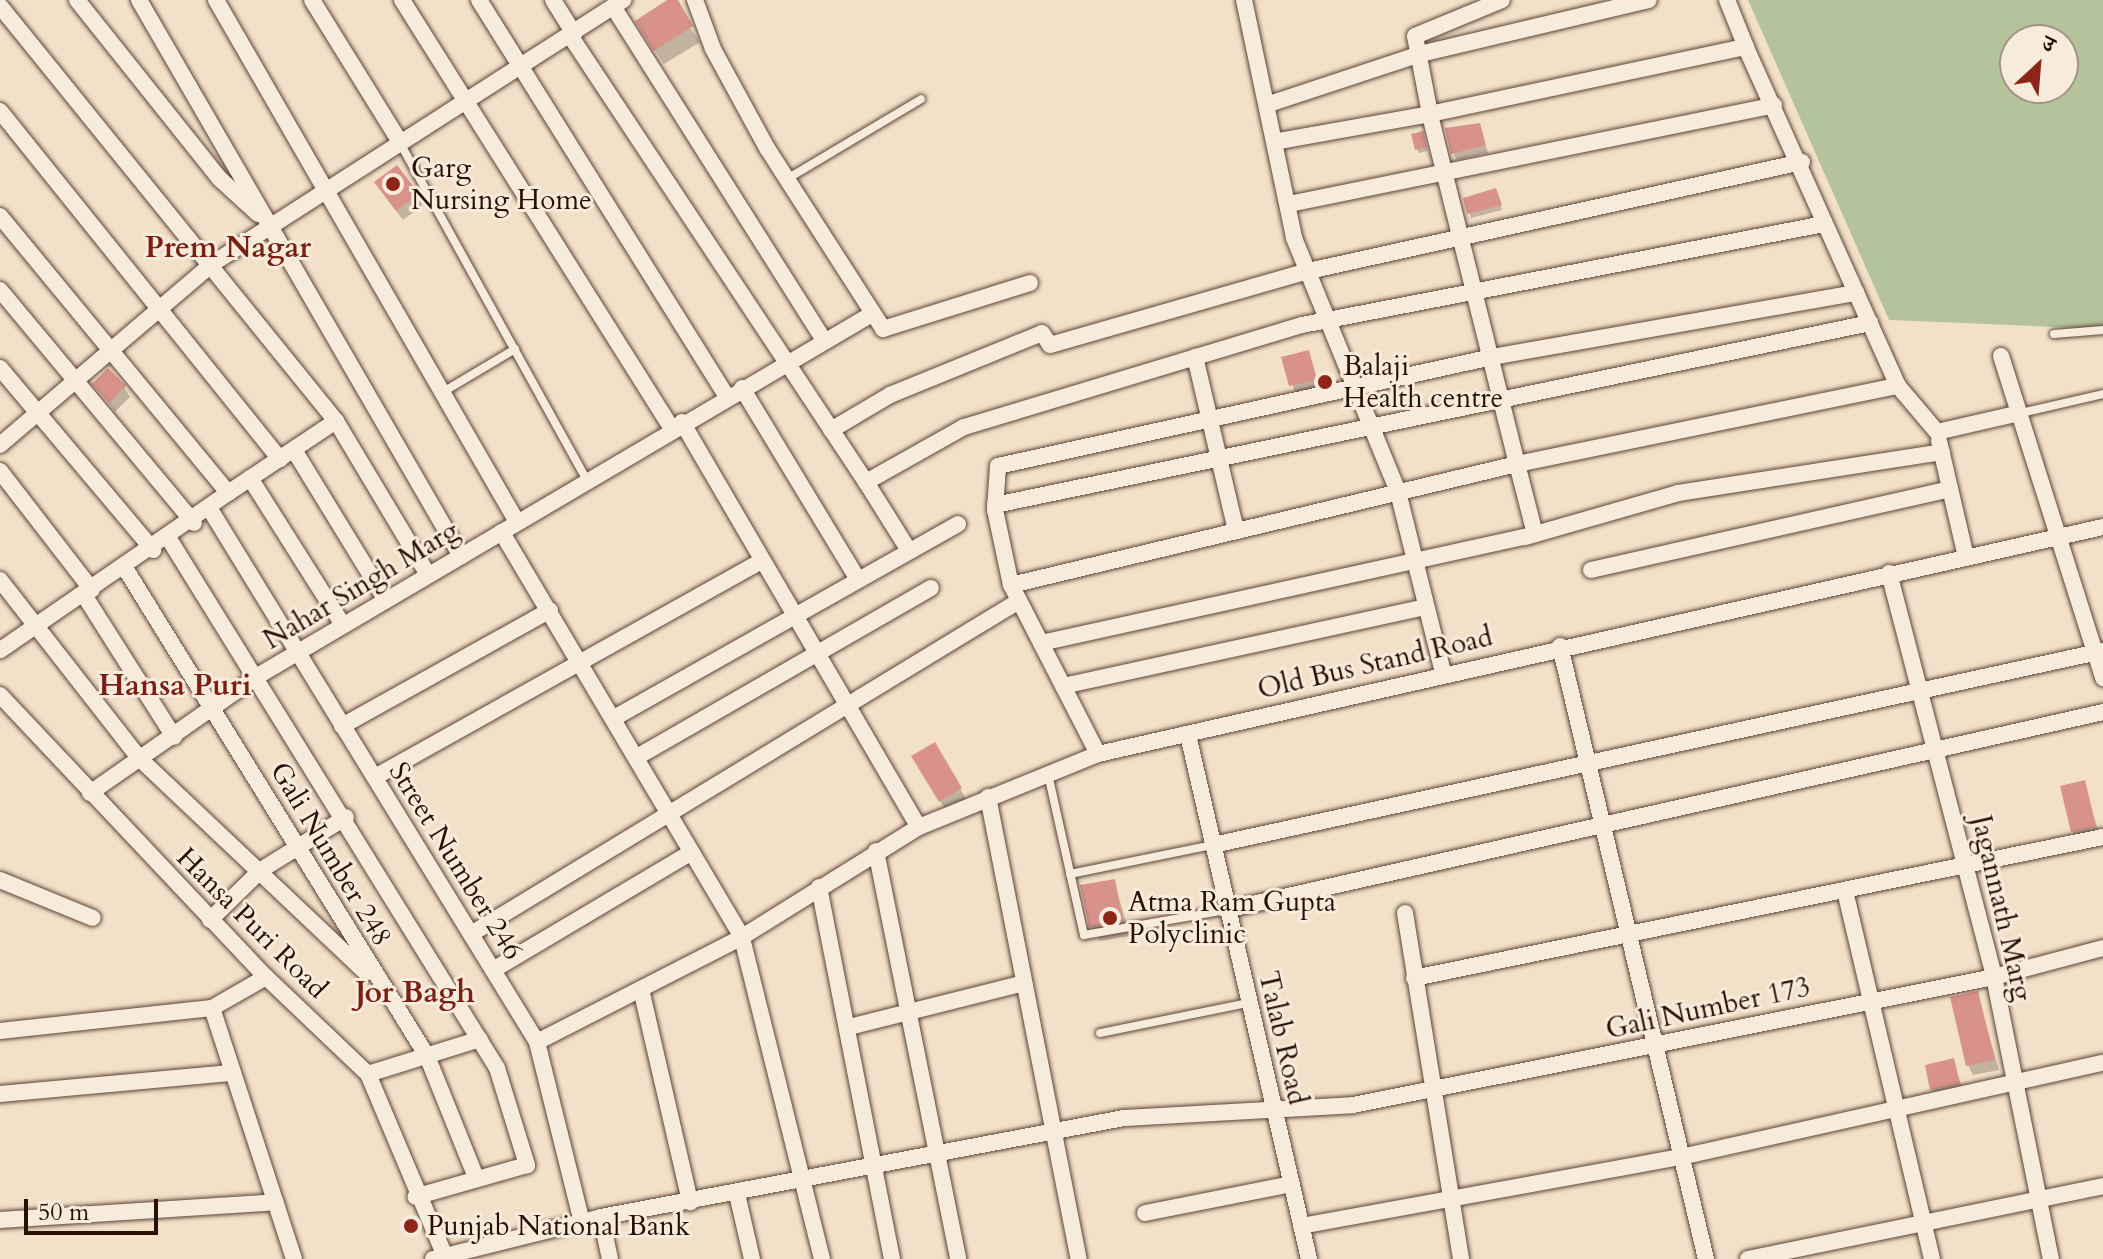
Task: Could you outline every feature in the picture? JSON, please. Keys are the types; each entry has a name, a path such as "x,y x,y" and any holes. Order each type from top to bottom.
{"street":[{"path":"77,0 219,178 271,226"},
{"path":"139,0 461,556"},
{"path":"216,0 517,522"},
{"path":"312,0 400,142"},
{"path":"402,0 677,425 919,827"},
{"path":"479,0 524,67 726,396"},
{"path":"553,0 572,36 783,364 831,430 908,549"},
{"path":"695,0 713,49 786,179 870,315 890,330 1030,283"},
{"path":"1244,0 1279,141 1304,272 1398,492 1413,562 1443,672"},
{"path":"1502,0 1419,32 1414,41 1420,54 1430,114 1464,238 1535,534"},
{"path":"1269,104 1420,54 1649,0"},
{"path":"1727,0 1746,47 1802,162 1824,224 1898,386 1937,432 1966,557"},
{"path":"0,445 212,264 619,4 824,340"},
{"path":"0,6 212,264 336,421 428,575"},
{"path":"1279,141 1430,114 1746,47"},
{"path":"1289,204 1447,176 1774,105"},
{"path":"0,111 160,307 287,454 386,600"},
{"path":"831,430 890,395 1042,333 1050,345 1304,272 1802,162"},
{"path":"0,216 228,493"},
{"path":"866,482 964,427 1195,357 1325,322 1476,296 1824,224"},
{"path":"0,290 194,523"},
{"path":"1098,754 1011,585 995,505 998,466 1492,357 1856,293"},
{"name":"Nahar Singh Marg","path":"90,793 256,677 502,532 586,478 870,315"},
{"path":"995,505 1870,323"},
{"path":"2001,356 2056,540 2099,651 2103,678"},
{"path":"1195,357 1236,531"},
{"path":"0,368 153,550"},
{"path":"1011,585 1517,464 1898,386"},
{"path":"742,388 857,578"},
{"path":"1937,432 2020,413"},
{"path":"0,650 194,523 228,493 336,421"},
{"path":"1041,643 1535,534 1678,493 1942,452"},
{"path":"0,471 88,592 174,737"},
{"path":"250,478 343,625"},
{"path":"1591,570 1950,489"},
{"name":"Street Number 246","path":"211,511 537,1042 582,1222"},
{"path":"614,718 908,549 958,524"},
{"name":"Old Bus Stand Road","path":"742,937 919,827 1098,754 1443,672 1889,573 2056,540 2103,527"},
{"path":"502,532 742,937 808,1181 822,1259"},
{"path":"169,539 346,817 497,1068 527,1165 476,1177 415,1197"},
{"path":"375,777 584,666 761,561"},
{"name":"Gali Number 248","path":"125,568 214,709 296,851 427,1056 476,1177"},
{"name":"Jagannath Marg","path":"1889,573 1923,691 1994,977 2051,1259"},
{"path":"0,580 140,759 261,870 387,994"},
{"path":"637,757 931,588"},
{"path":"471,934 843,704 1019,601"},
{"path":"1063,686 1425,607"},
{"path":"342,726 550,610"},
{"path":"1560,646 1706,1259"},
{"path":"1213,845 1587,766 2099,651"},
{"name":"Hansa Puri Road","path":"0,695 210,920 368,1074 439,1258"},
{"path":"1226,910 1600,822 1937,751 2103,712"},
{"name":"Talab Road","path":"1188,735 1309,1259"},
{"path":"988,797 1079,1259"},
{"path":"210,920 261,870 346,817"},
{"path":"1414,978 1966,868 2103,837"},
{"path":"876,851 958,1259"},
{"path":"493,970 692,852"},
{"path":"0,880 93,918"},
{"path":"819,887 849,1027 873,1170 892,1259"},
{"path":"1845,891 1932,1259"},
{"path":"1405,913 1461,1259"},
{"path":"537,1042 742,937"},
{"name":"Gali Number 173","path":"439,1258 601,1217 873,1170 1124,1118 1273,1110 1433,1089 1994,977 2103,948"},
{"path":"0,1031 212,1008 266,977"},
{"path":"849,1027 1024,983"},
{"path":"641,989 690,1202"},
{"path":"212,1008 294,1259"},
{"path":"368,1074 480,1039"},
{"path":"1301,1226 1681,1157 1895,1112 2103,1063"},
{"path":"0,1094 233,1073"},
{"path":"1145,1213 1291,1184"},
{"path":"1748,1259 2103,1186"},
{"path":"737,1194 752,1259"},
{"path":"0,1220 275,1202"},
{"path":"601,1217 610,1259"}],"lane":[{"path":"786,179 921,99"},
{"path":"400,142 586,478"},
{"path":"2054,334 2103,330"},
{"path":"443,392 515,349"},
{"path":"2020,413 2103,394"},
{"path":"1048,774 1084,935 1226,910"},
{"path":"1070,874 1213,845"},
{"path":"1100,1033 1248,1003"}],"green space":[{"path":"1748,0 2103,0 2103,329 1889,320"}],"building":[{"path":"667,0 678,0 693,26 654,51 635,21"},
{"path":"1480,123 1486,145 1451,154 1445,128"},
{"path":"1423,131 1427,147 1415,150 1411,134"},
{"path":"397,165 419,194 396,211 374,182"},
{"path":"1496,188 1502,205 1467,214 1463,198"},
{"path":"1309,350 1317,380 1289,386 1281,357"},
{"path":"108,368 126,386 109,403 92,384"},
{"path":"935,742 962,788 939,802 911,756"},
{"path":"2085,780 2096,827 2071,832 2060,786"},
{"path":"1115,879 1123,921 1089,927 1080,885"},
{"path":"1978,991 1995,1060 1966,1066 1950,997"},
{"path":"1954,1058 1960,1084 1930,1090 1925,1065"}],"place":[{"name":"Garg Nursing Home","path":"393,184"},
{"name":"Balaji Health centre","path":"1325,382"},
{"name":"Atma Ram Gupta Polyclinic","path":"1110,918"},
{"name":"Punjab National Bank","path":"411,1226"}],"district":[{"name":"Prem Nagar","path":"228,248"},
{"name":"Hansa Puri","path":"175,686"},
{"name":"Jor Bagh","path":"415,993"}]}
